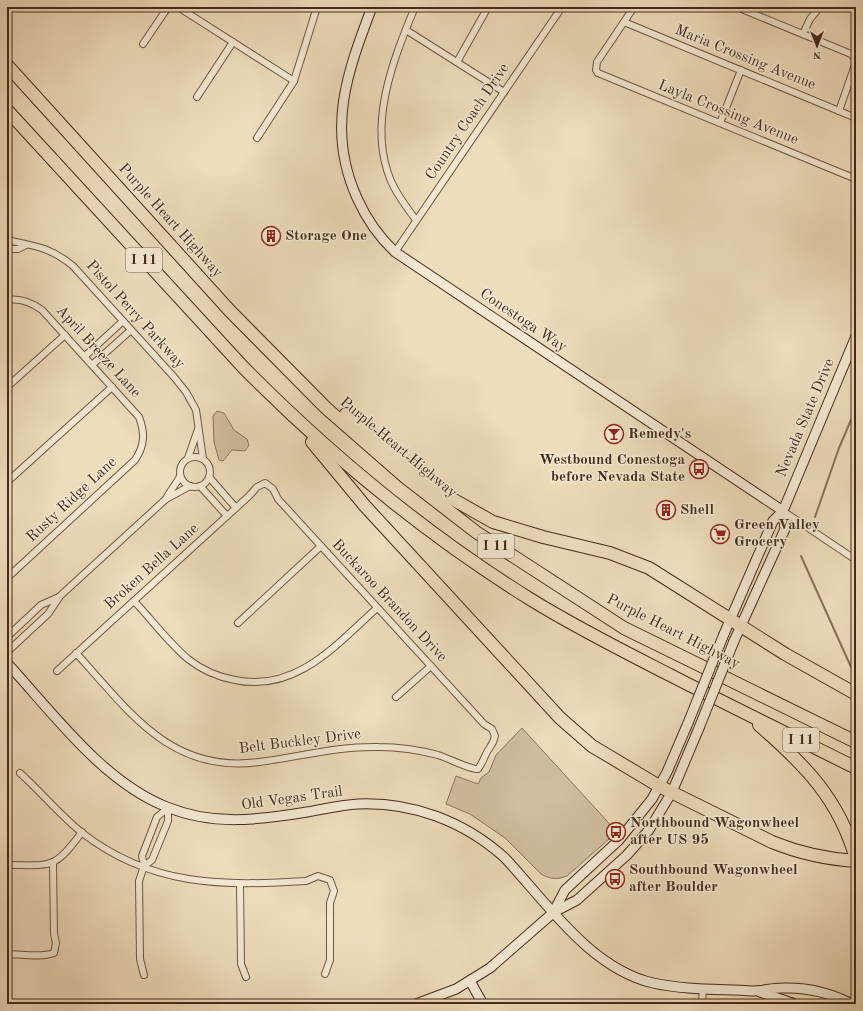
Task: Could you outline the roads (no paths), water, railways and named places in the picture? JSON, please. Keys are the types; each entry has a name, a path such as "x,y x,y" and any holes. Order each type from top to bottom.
{"highway":[{"name":"Purple Heart Highway","path":"7,65 230,311 326,408 405,477 476,532 624,628 856,741"},
{"name":"I 11","path":"7,110 201,323 284,408 365,481 416,520 499,579 532,600 593,635 856,768"},
{"path":"230,311 390,453 447,496 494,522 543,537 610,553 649,568 741,626 856,694"},
{"path":"284,408 365,506 560,718 592,746 659,786 772,842 808,854 837,859 856,860 843,823 820,784 787,749 745,713"}],"street":[{"path":"143,44 168,7"},
{"path":"178,7 294,81"},
{"path":"257,138 294,81 317,7"},
{"name":"Conestoga Way","path":"372,7 345,92 341,122 341,146 347,177 363,212 384,242 395,252 856,560"},
{"path":"415,7 406,30 388,89 382,112 381,134 384,158 391,180 416,220"},
{"path":"457,62 488,7"},
{"name":"Country Coach Drive","path":"395,252 562,7"},
{"path":"624,22 634,7"},
{"path":"738,7 803,34 855,59 839,111"},
{"path":"803,34 810,18 817,8"},
{"name":"Layla Crossing Avenue","path":"624,22 596,66 596,70 602,75 856,179"},
{"name":"Maria Crossing Avenue","path":"624,22 856,118"},
{"path":"406,30 504,92"},
{"path":"196,97 233,42"},
{"path":"720,123 741,70"},
{"name":"Pistol Perry Parkway","path":"7,240 45,248 62,257 73,266 123,321 186,392 196,410 203,459"},
{"name":"Pistol Perry Parkway","path":"7,249 18,249 26,245"},
{"name":"April Breeze Lane","path":"7,300 19,299 35,305 42,310 93,364 139,417 144,436"},
{"path":"85,356 123,321"},
{"path":"93,364 131,330"},
{"path":"7,387 65,335"},
{"name":"Nevada State Drive","path":"554,912 565,890 598,861 632,826 667,772 730,619 773,521 783,511 856,336"},
{"path":"7,482 112,387"},
{"name":"Pistol Perry Parkway","path":"188,458 198,429"},
{"name":"Rusty Ridge Lane","path":"7,578 135,460 141,451 144,436"},
{"path":"166,499 170,490 177,483 180,476 181,467 188,458 196,457 203,459 210,468 209,477 206,482 200,486 190,486 184,483 180,476"},
{"path":"209,477 236,508"},
{"name":"Broken Bella Lane","path":"57,670 236,508 257,487 265,483"},
{"name":"Buckaroo Brandon Drive","path":"265,483 274,489 278,499 484,724 492,729 495,736"},
{"path":"7,652 48,614 60,596 166,499 190,486"},
{"path":"200,486 227,516"},
{"name":"Nevada State Drive","path":"554,912 577,900 627,855 648,830 672,792 734,640 785,529 783,511"},
{"path":"238,623 321,546"},
{"path":"7,637 42,605 60,596"},
{"path":"134,601 169,640 194,663 220,676 253,682 280,679 307,668 324,656 377,608"},
{"name":"Belt Buckley Drive","path":"76,653 152,733 178,750 208,760 242,764 343,747 379,747 416,750 459,762 473,770 478,769 483,763 486,752 493,745 495,736"},
{"name":"Old Vegas Trail","path":"7,662 104,768 126,786 168,808 202,818 239,821 259,820 358,804 401,806 419,810 464,828 491,846 505,858 588,948 603,961 618,970 652,983 756,991"},
{"path":"396,697 431,666"},
{"path":"20,773 60,813 82,832 118,856 144,866 185,879 213,883 240,884 306,881 318,876 330,880 334,891 330,903 330,960 325,974"},
{"path":"144,975 140,959 139,881 144,866 142,856 157,817 168,808"},
{"path":"144,866 152,860 168,821 168,808"},
{"path":"7,865 53,864 67,852 82,832"},
{"path":"7,954 30,954 44,956 54,953 56,943 54,934 53,864"},
{"path":"240,884 241,964 246,976"},
{"path":"416,1004 441,995 470,981 495,964 554,912"},
{"path":"470,981 483,1004"},
{"path":"702,988 702,1004"},
{"path":"756,991 805,988 822,991 852,1004"},
{"path":"756,991 795,1004"}],"waterway":[{"path":"815,517 839,448 856,408"},
{"path":"801,556 851,667"},
{"path":"854,784 856,788"}],"place":[{"name":"Storage One","path":"271,236"},
{"name":"Remedy's","path":"614,434"},
{"name":"Westbound Conestoga before Nevada State","path":"699,469"},
{"name":"Shell","path":"666,510"},
{"name":"Green Valley Grocery","path":"720,534"},
{"name":"Northbound Wagonwheel after US 95","path":"616,832"},
{"name":"Southbound Wagonwheel after Boulder","path":"615,879"}]}
